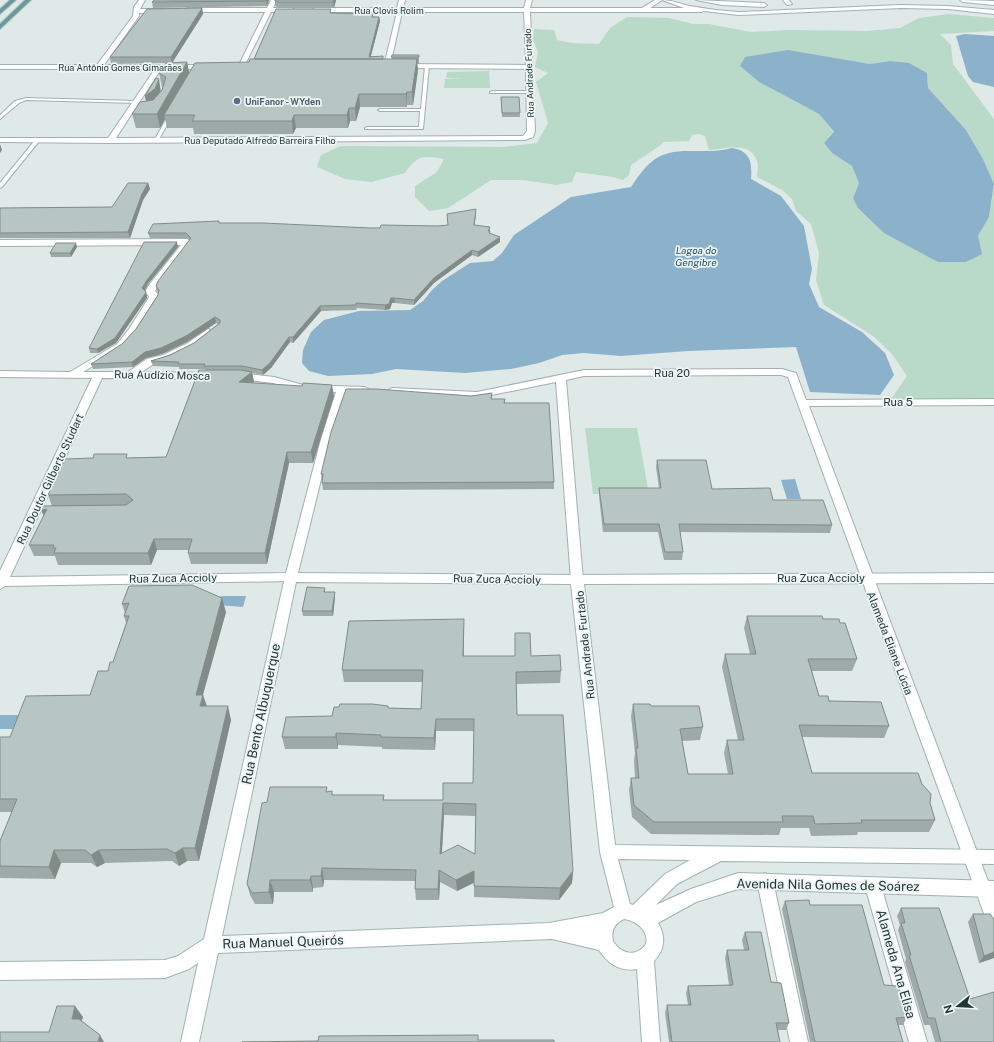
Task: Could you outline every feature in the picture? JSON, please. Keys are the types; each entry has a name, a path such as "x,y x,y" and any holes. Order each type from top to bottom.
{"main road":[{"path":"0,12 13,0"},
{"path":"0,27 28,0"}],"street":[{"path":"99,66 129,26 138,11 137,7 142,0"},
{"path":"241,67 274,0"},
{"path":"387,66 402,0"},
{"name":"Rua Andrade Furtado","path":"521,139 531,133 527,10 529,0"},
{"path":"642,10 659,0"},
{"path":"665,0 702,10 748,13 911,6 994,12"},
{"path":"699,0 735,4 768,5"},
{"path":"963,0 994,3"},
{"path":"824,2 833,9"},
{"path":"785,3 796,4"},
{"path":"184,10 299,10"},
{"name":"Rua Clovis Rolim","path":"307,10 702,10"},
{"path":"138,11 168,11"},
{"name":"Rua Antônio Gomes Gimarães","path":"0,66 219,67"},
{"path":"380,66 528,67"},
{"path":"110,140 130,116 137,102 150,88 159,67"},
{"name":"Rua Deputado Alfredo Barreira Filho","path":"0,140 156,141 521,139"},
{"path":"0,243 187,242 183,249 159,274 150,292 154,295 153,299 132,333 114,352 72,374"},
{"path":"131,375 151,361 167,356 191,345 215,327"},
{"name":"Rua 20","path":"562,378 584,373 782,372"},
{"name":"Alameda Eliane Lúcia","path":"782,372 792,375 803,403 866,578 971,857 989,889 994,919"},
{"name":"Rua Audízio Mosca","path":"0,374 243,376 274,380 302,388 476,395 562,378"},
{"name":"Rua Doutor Gilberto Studart","path":"0,582 99,374"},
{"name":"Rua Andrade Furtado","path":"562,378 577,580 608,852 635,914"},
{"name":"Rua Bento Albuquerque","path":"190,1042 291,576 326,439 342,389"},
{"name":"Rua 5","path":"803,403 994,402"},
{"path":"34,512 49,512"},
{"name":"Rua Zuca Accioly","path":"0,582 291,576 577,580 994,578"},
{"path":"608,852 971,857 994,856"},
{"path":"635,914 671,879 719,854"},
{"name":"Avenida Nila Gomes de Soárez","path":"635,914 661,910 703,890 738,881 989,889"},
{"path":"765,881 799,1042"},
{"name":"Alameda Ana Elisa","path":"873,886 918,1042"},
{"path":"616,913 635,914 654,931 655,944 651,952 645,958 638,961 622,960 614,956 604,943 603,928 606,921 616,913"},
{"name":"Rua Manuel Queirós","path":"0,971 165,969 183,963 210,945 549,931 606,921"},
{"name":"Rua Manuel Queirós","path":"549,931 604,943"},
{"path":"645,958 651,1042"}],"lane":[{"path":"367,128 421,128 427,66"},
{"path":"194,74 198,67"},
{"path":"492,92 530,92"},
{"path":"0,118 17,102 26,100 137,102"},
{"path":"156,141 175,107"},
{"path":"380,110 423,110"},
{"path":"0,186 38,140"}],"green space":[{"path":"949,14 994,18 994,31 940,34 951,45 953,64 994,119 994,184 983,159 966,130 928,88 927,73 890,61 870,64 831,58 740,66 759,82 819,114 834,133 824,143 832,153 852,166 859,183 853,198 978,236 989,217 994,188 994,399 891,399 907,376 892,354 873,336 824,305 816,280 819,253 811,224 796,211 792,199 782,190 757,177 757,161 754,154 749,150 736,147 709,150 705,136 698,134 692,135 689,141 663,142 661,145 631,165 629,175 623,180 613,177 576,172 572,182 556,185 524,180 491,180 448,208 429,211 415,197 415,186 437,172 444,159 426,157 418,159 405,173 371,182 345,179 317,167 321,155 341,146 503,147 537,143 548,123 536,82 548,73 535,67 538,52 533,40 534,29 554,30 557,40 572,43 599,44 610,28 627,17 669,18 693,24 709,24 751,32 788,30 867,31 900,28 919,18"},
{"path":"489,71 490,88 444,88 445,79 464,79 446,78 447,72"},
{"path":"585,428 637,428 649,494 593,494"}],"water":[{"path":"965,34 994,36 994,87 973,82 968,76 956,36"},
{"path":"788,50 870,64 890,61 909,63 927,73 928,88 966,130 983,159 994,184 989,217 978,236 982,254 966,262 938,262 884,233 858,208 853,198 859,183 852,166 832,153 824,143 834,132 819,114 759,82 740,66 745,57"},
{"name":"Lagoa do Gengibre","path":"732,148 747,155 751,168 751,179 781,196 804,226 812,269 809,284 819,307 862,332 885,353 894,375 880,395 810,392 796,347 688,351 621,356 584,353 562,355 539,363 511,369 465,373 396,369 372,374 328,376 309,371 302,363 303,350 311,332 324,320 359,311 410,310 423,301 442,281 470,263 493,261 502,253 514,235 571,197 631,187 650,163 656,158 672,152 718,151"},
{"path":"795,479 801,499 787,499 781,480"},
{"path":"246,596 243,607 218,605 220,597"},
{"path":"0,715 28,715 22,729 0,729"}],"building":[{"path":"154,0 266,0 266,1 152,2"},
{"path":"275,0 334,0 333,2 279,2"},
{"path":"202,8 171,57 110,57 147,9"},
{"path":"276,9 331,9 330,13 373,14 372,17 379,17 369,57 383,56 383,59 254,59"},
{"path":"392,55 419,55 419,57 391,57"},
{"path":"250,59 417,59 412,92 407,92 406,94 359,94 355,108 349,108 347,115 294,115 292,121 192,121 195,115 164,115 195,63 249,62"},
{"path":"187,62 157,114 132,114 140,102 153,100 162,90 166,77 159,73 166,63"},
{"path":"156,78 159,79 155,89 145,96"},
{"path":"501,97 519,97 520,113 502,113"},
{"path":"128,183 148,183 142,194 128,232 0,233 0,208 112,207"},
{"path":"476,209 474,225 490,227 488,231 490,231 489,233 500,237 478,252 472,250 434,278 414,300 391,298 389,304 385,305 356,303 356,305 320,306 293,337 289,337 270,363 262,370 242,366 204,366 205,364 178,364 179,362 151,361 170,355 194,343 220,323 220,320 215,317 186,336 161,348 145,352 132,362 91,364 122,344 136,329 158,295 159,290 156,286 158,281 191,238 186,233 148,233 153,224 219,221 219,223 263,223 370,228 380,228 381,225 438,226 448,225 447,214"},
{"path":"144,242 177,242 147,280 142,288 146,292 145,294 115,338 97,349 89,348"},
{"path":"56,243 76,243 70,253 50,253"},
{"path":"199,370 241,370 252,372 239,382 302,386 303,383 332,385 311,452 287,452 265,553 188,553 192,539 154,539 148,553 54,553 56,548 53,548 54,545 29,545 47,509 41,510 43,506 126,505 133,500 126,494 48,495 65,459 93,458 94,454 127,454 126,458 166,457"},
{"path":"346,389 376,389 471,396 492,393 491,399 505,399 504,403 549,403 554,482 322,483 323,474 321,474 331,432"},
{"path":"657,460 706,460 712,489 770,488 773,500 823,500 832,525 679,524 683,552 665,552 659,524 604,524 599,488 661,488"},
{"path":"192,585 222,598 196,695 203,695 200,706 228,706 195,848 183,848 175,853 167,849 99,850 91,855 85,850 54,850 49,867 0,866 0,841 17,799 0,799 0,737 10,737 26,696 90,695 98,671 108,671 110,662 113,662 129,616 124,616 129,603 122,604 129,586"},
{"path":"307,587 325,588 324,592 335,592 332,611 302,611"},
{"path":"747,616 822,616 823,619 839,619 840,623 845,623 857,659 808,659 819,696 828,696 829,701 881,702 889,726 799,725 812,773 918,773 922,784 931,794 930,803 935,820 861,820 862,823 815,824 813,816 782,816 783,822 654,822 634,805 631,778 639,778 636,748 638,748 633,704 650,704 651,706 699,706 703,727 680,729 688,774 733,774 727,740 744,740 725,654 756,654"},
{"path":"464,619 463,656 515,656 515,633 530,633 531,656 560,655 561,671 516,672 517,715 563,715 573,871 560,888 474,886 474,871 456,880 439,870 438,889 415,889 416,870 322,868 321,876 311,876 310,880 270,880 269,892 252,893 247,884 262,803 267,802 270,787 327,787 326,792 332,791 332,795 384,795 383,800 443,800 443,783 473,783 474,719 436,719 434,738 381,737 381,735 336,733 336,737 282,737 286,717 332,716 334,707 339,707 340,704 372,704 388,706 388,708 421,709 423,670 342,670 349,621","holes":["443,803 476,804 475,854 458,845 440,854"]},
{"path":"809,900 810,905 862,905 884,985 898,986 907,1017 896,1018 903,1042 815,1042 785,901"},
{"path":"901,908 939,908 970,999 994,992 994,1042 941,1042 935,1018 928,1018 909,955 911,955 901,923 905,923"},
{"path":"973,914 990,914 994,919 994,952 984,956"},
{"path":"745,932 761,932 771,982 781,983 789,1023 776,1023 780,1042 672,1042 667,1005 691,1005 688,986 733,985 727,950 749,950"},
{"path":"57,1006 75,1006 72,1019 79,1019 100,1035 98,1042 0,1042 0,1032 49,1032"},
{"path":"478,1035 478,1040 554,1040 554,1042 242,1042 318,1041 319,1036"}],"place":[{"name":"UniFanor - WYden","path":"237,101"}]}
